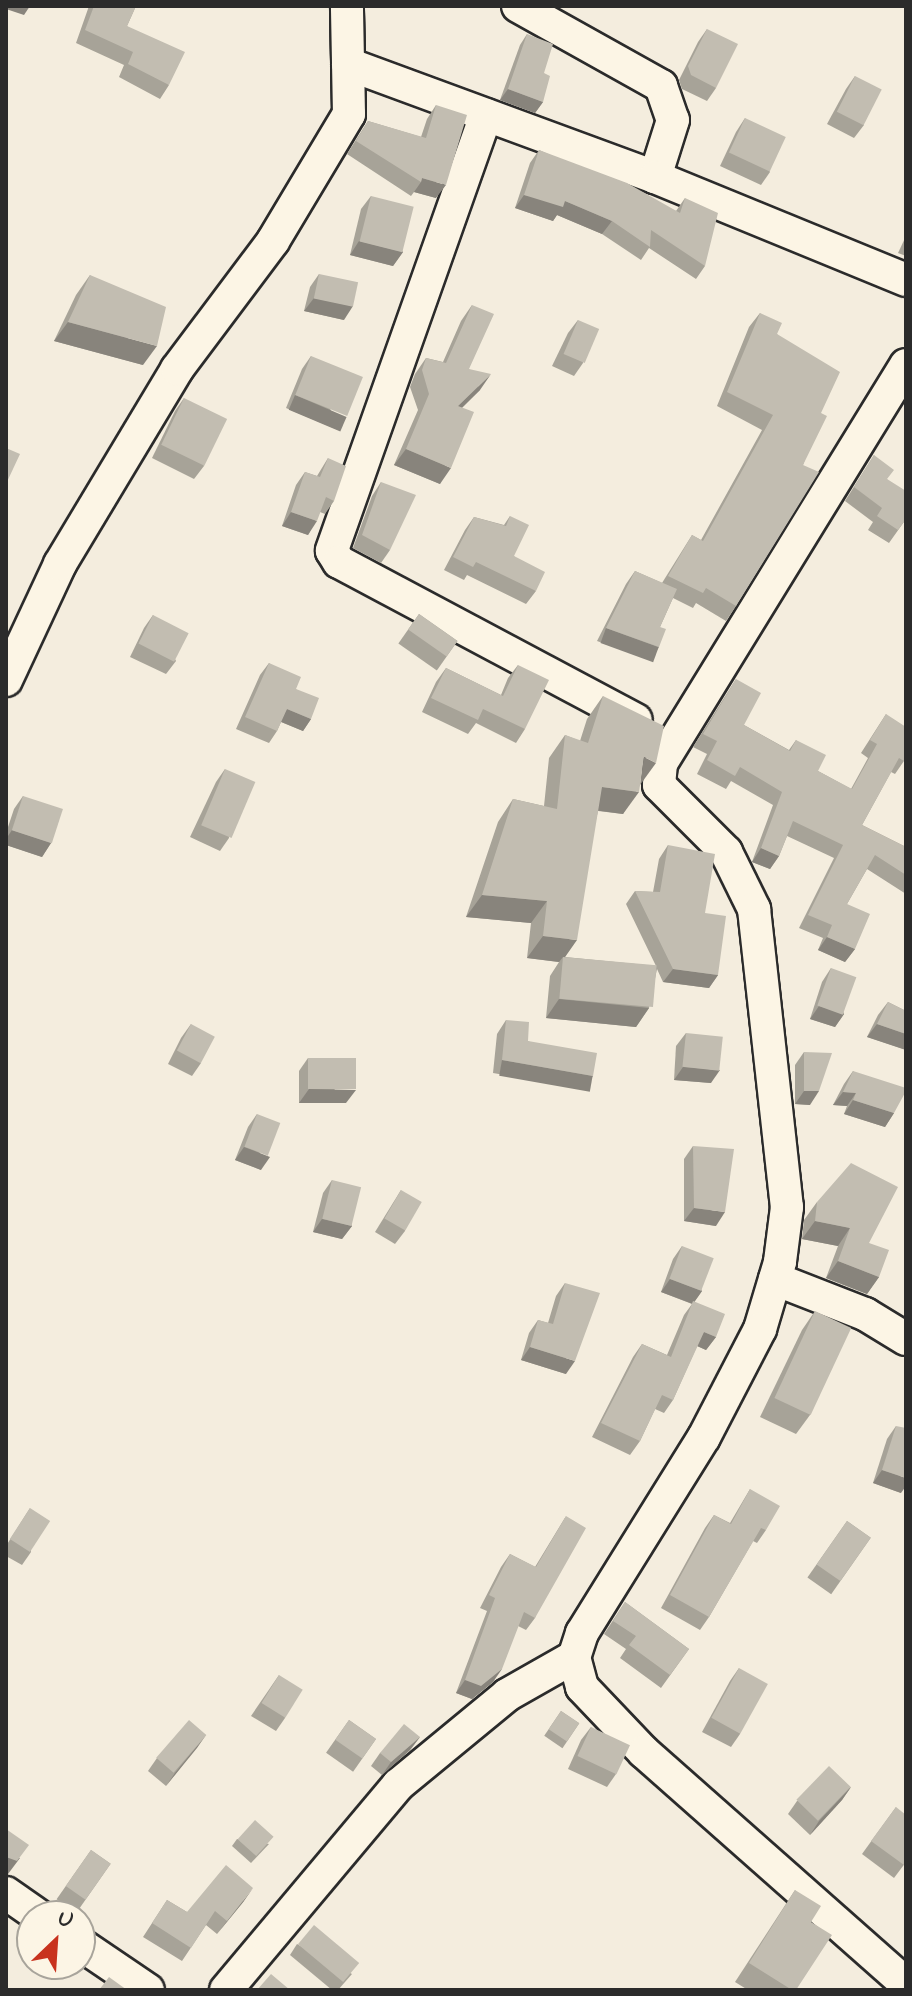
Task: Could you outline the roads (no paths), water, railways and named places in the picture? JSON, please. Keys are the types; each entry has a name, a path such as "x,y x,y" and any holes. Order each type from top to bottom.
{"street":[{"path":"6,680 60,564 177,369 273,241 349,114 347,6"},
{"path":"518,6 661,86 673,120 655,177"},
{"path":"348,64 655,177 906,280"},
{"path":"486,115 332,551 339,562 675,741"},
{"path":"906,365 661,763 659,785 726,852 754,909 787,1207 775,1279 760,1329 704,1437 582,1633 574,1657 582,1687 644,1752 906,1984"},
{"path":"775,1279 865,1314 906,1339"},
{"path":"226,1990 398,1785 507,1695 574,1657"},
{"path":"96,1955 148,1990"}]}
